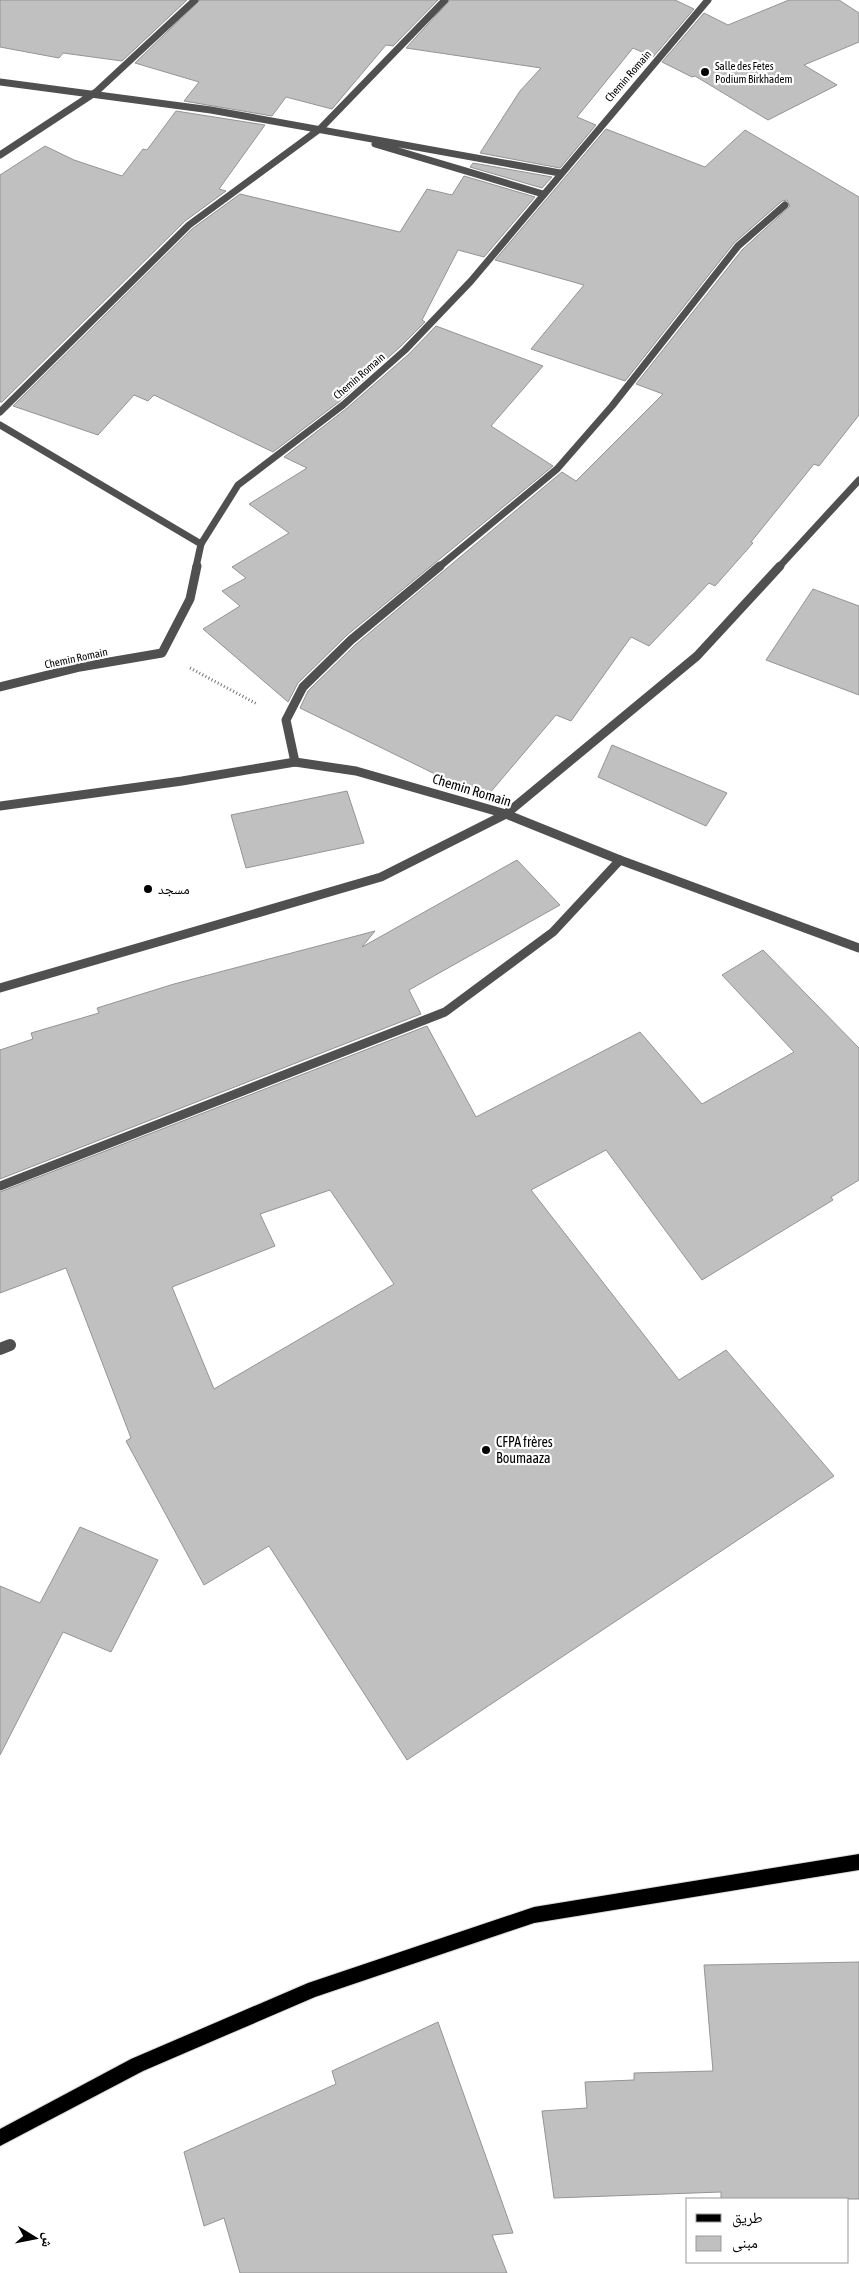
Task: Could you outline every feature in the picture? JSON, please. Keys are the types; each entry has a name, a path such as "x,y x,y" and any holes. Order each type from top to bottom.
{"main road":[{"path":"0,2138 137,2066 314,1989 534,1915 859,1862"}],"street":[{"path":"0,155 96,92 195,0"},
{"path":"0,412 189,225 321,128 445,0"},
{"name":"Chemin Romain","path":"0,687 80,667 162,654 190,599 201,544 238,485 343,405 405,350 471,281 560,173 708,0"},
{"path":"0,82 96,92 321,128 560,173"},
{"path":"321,128 543,194"},
{"path":"295,762 286,720 303,687 351,640 557,469 612,406 738,246 785,205"},
{"path":"0,425 201,544"},
{"path":"0,988 382,877 506,814 697,656 859,480"},
{"name":"Chemin Romain","path":"0,806 182,781 295,762 356,771 506,814 620,860 859,948"},
{"path":"0,1186 445,1012 553,932 620,860"}],"path":[{"path":"162,654 286,720"}],"building":[{"path":"0,0 187,0 122,61 63,53 59,58 0,47"},
{"path":"200,0 438,0 393,46 386,45 332,109 286,97 272,116 184,101 199,82 135,63"},
{"path":"450,0 675,0 694,9 653,57 633,48 577,117 596,125 560,168 480,153 520,91 541,68 406,48"},
{"path":"789,0 839,0 859,13 859,42 804,65 837,85 768,120 695,76 692,77 662,62 704,13 728,25"},
{"path":"176,111 265,125 219,189 226,191 185,221 0,402 0,175 45,146 74,160 122,176 143,149 147,150"},
{"path":"606,129 705,167 745,130 859,197 859,415 819,466 814,464 751,542 753,543 715,586 709,583 649,646 631,637 571,721 556,715 489,794 476,794 300,708 308,691 355,645 562,472 576,481 663,394 636,384 742,250 790,206 787,200 782,201 734,243 625,381 531,349 584,285 495,260"},
{"path":"473,163 552,177 542,188 470,167"},
{"path":"464,176 535,197 484,257 458,250 422,320 425,322 340,401 273,452 154,395 148,401 134,395 98,435 13,406 192,229 240,194 400,232 427,189 452,195"},
{"path":"436,326 543,366 491,426 553,466 347,635 298,683 288,702 203,629 240,606 222,591 246,578 232,567 289,533 249,504 307,468 284,457 346,409 409,354"},
{"path":"813,589 859,606 859,695 766,660"},
{"path":"612,745 727,793 706,826 598,777"},
{"path":"347,791 364,843 246,868 231,815"},
{"path":"517,860 560,905 409,990 421,1014 0,1179 0,1050 33,1039 31,1033 99,1013 97,1008 174,984 375,931 362,947"},
{"path":"763,950 859,1048 859,1180 831,1197 833,1200 702,1280 606,1150 531,1190 679,1380 726,1350 834,1476 407,1760 269,1546 204,1585 126,1441 131,1438 66,1268 0,1293 0,1192 427,1026 476,1117 640,1032 702,1104 794,1052 722,975","holes":["330,1190 394,1284 214,1389 172,1287 275,1246 260,1214"]},
{"path":"80,1527 158,1560 111,1652 63,1632 0,1755 0,1586 40,1603"},
{"path":"859,1962 859,2199 721,2198 721,2192 554,2198 542,2111 587,2108 585,2082 634,2080 634,2073 713,2071 704,1965"},
{"path":"438,2022 513,2233 492,2235 507,2273 240,2273 224,2218 204,2226 184,2152 336,2084 332,2071"}],"place":[{"name":"Salle des Fetes Podium Birkhadem","path":"705,72"},
{"name":"مسجد","path":"148,889"},
{"name":"CFPA frères Boumaaza","path":"486,1450"}]}
